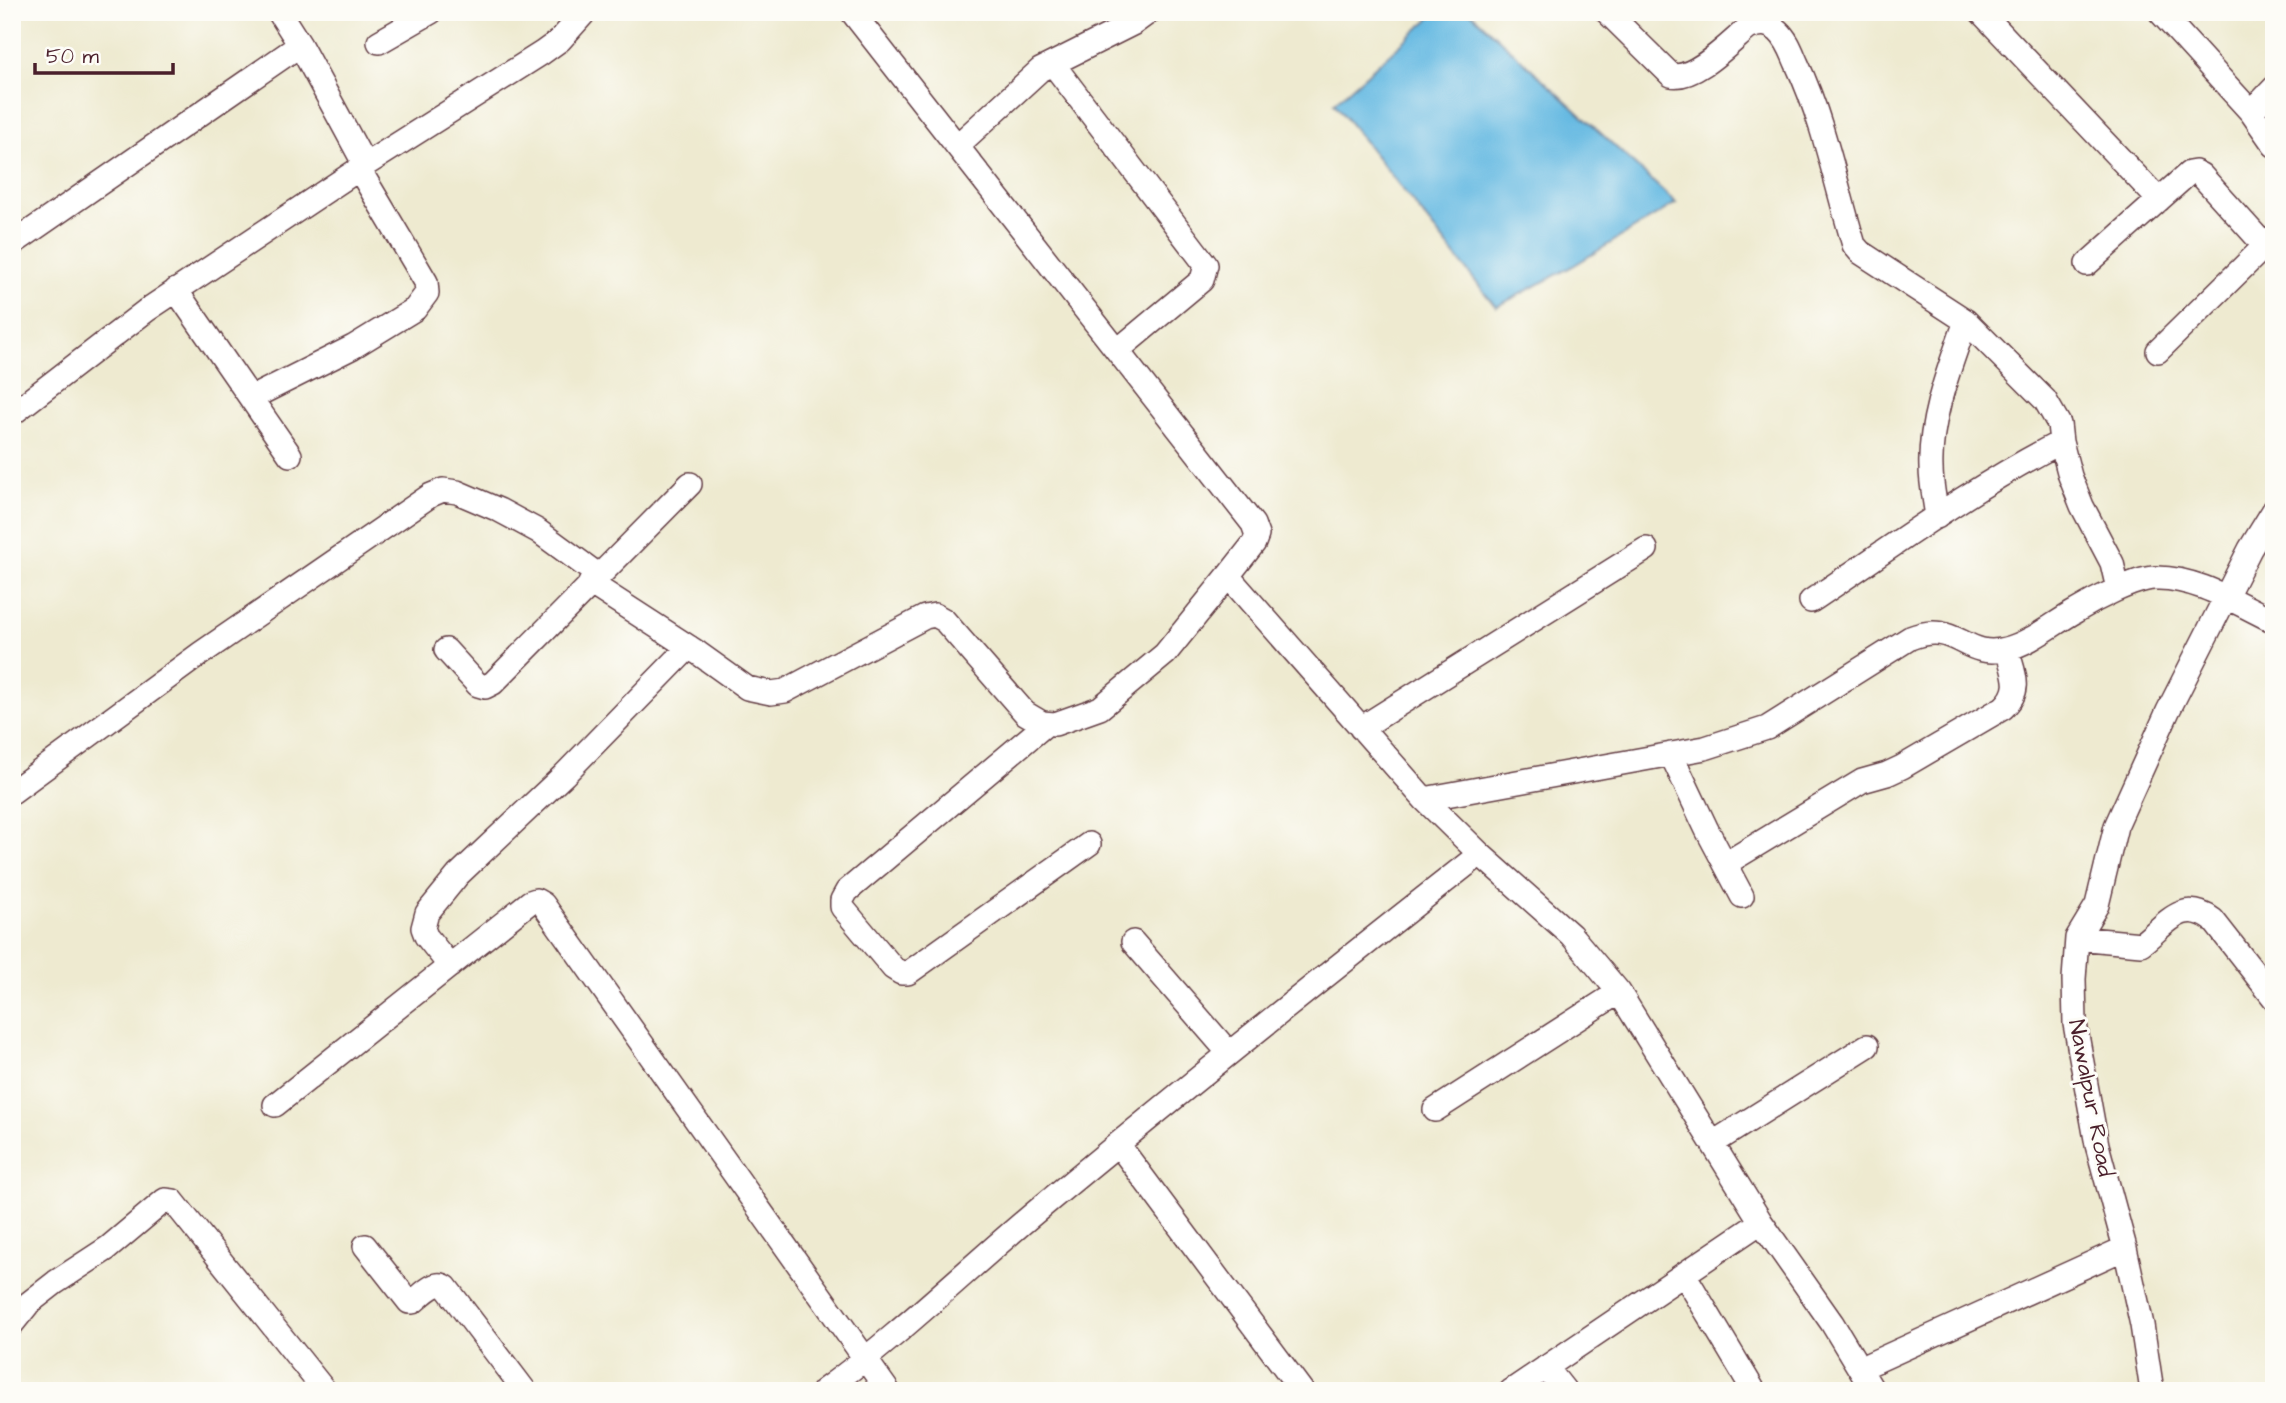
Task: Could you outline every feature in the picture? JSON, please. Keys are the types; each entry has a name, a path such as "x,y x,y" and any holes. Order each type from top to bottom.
{"street":[{"path":"251,398 353,347 415,309 427,293 426,282 362,167 300,45 279,12"},
{"path":"379,42 431,12"},
{"path":"12,414 176,290 362,167 542,53 560,40 585,12"},
{"path":"12,792 200,654 431,495 443,490 457,492 499,510 538,531 594,579 747,688 771,693 785,691 925,617 935,615 944,620 1025,713 1046,724 1055,724 1100,708 1165,654 1254,543 1257,535 1254,524 852,12"},
{"path":"957,146 1040,70 1134,23 1149,12"},
{"path":"1607,12 1671,75 1679,77 1688,75 1704,64 1748,28 1766,24 1785,38 1812,97 1854,245 1860,252 1966,321 2045,400 2059,424 2070,476 2082,506 2112,562 2118,589"},
{"path":"1982,12 2159,200"},
{"path":"2168,15 2250,112 2274,145"},
{"path":"12,244 300,45"},
{"path":"1052,64 1206,265 1202,280 1118,351"},
{"path":"2250,112 2274,88"},
{"path":"2087,264 2189,173 2195,172 2270,241 2158,351"},
{"path":"176,290 290,455"},
{"path":"1937,517 1931,469 1932,444 1937,415 1966,321"},
{"path":"1811,601 2019,463 2061,442"},
{"path":"446,650 478,685 485,687 493,683 690,484"},
{"name":"Nawalpur Road","path":"2152,1391 2142,1325 2125,1248 2097,1145 2075,1024 2077,938 2097,905 2116,826 2168,710 2250,548 2274,510"},
{"path":"1361,728 1646,549"},
{"path":"1228,576 1424,799 1479,854 1571,935 1619,992 1761,1222 1865,1383 2125,1248"},
{"path":"1424,799 1704,748 1767,728 1921,634 1934,631 1946,634 1986,652 2007,649 2118,589 2152,578 2178,580 2274,621"},
{"path":"450,966 426,936 423,928 427,913 458,875 564,775 689,647"},
{"path":"1726,864 1862,781 1902,767 2003,708 2012,699 2017,687 2007,649"},
{"path":"1046,724 847,891 842,907 893,968 901,973 908,973 1090,844"},
{"path":"1671,754 1742,896"},
{"path":"823,1391 866,1359 1036,1212 1229,1053 1479,854"},
{"path":"275,1105 530,902 536,900 543,904 888,1391"},
{"path":"2077,938 2141,944 2189,909 2202,912 2213,920 2274,998"},
{"path":"1133,942 1229,1053"},
{"path":"1434,1110 1619,992"},
{"path":"1713,1143 1867,1046"},
{"path":"1118,1144 1302,1391"},
{"path":"12,1324 34,1299 108,1248 141,1222 155,1207 169,1200 325,1391"},
{"path":"1511,1391 1761,1222"},
{"path":"365,1246 409,1302 413,1302 436,1284 442,1283 525,1391"},
{"path":"1684,1274 1754,1391"},
{"path":"1546,1367 1565,1391"}],"water":[{"path":"1437,12 1470,12 1676,203 1573,266 1496,307 1334,103"}]}
